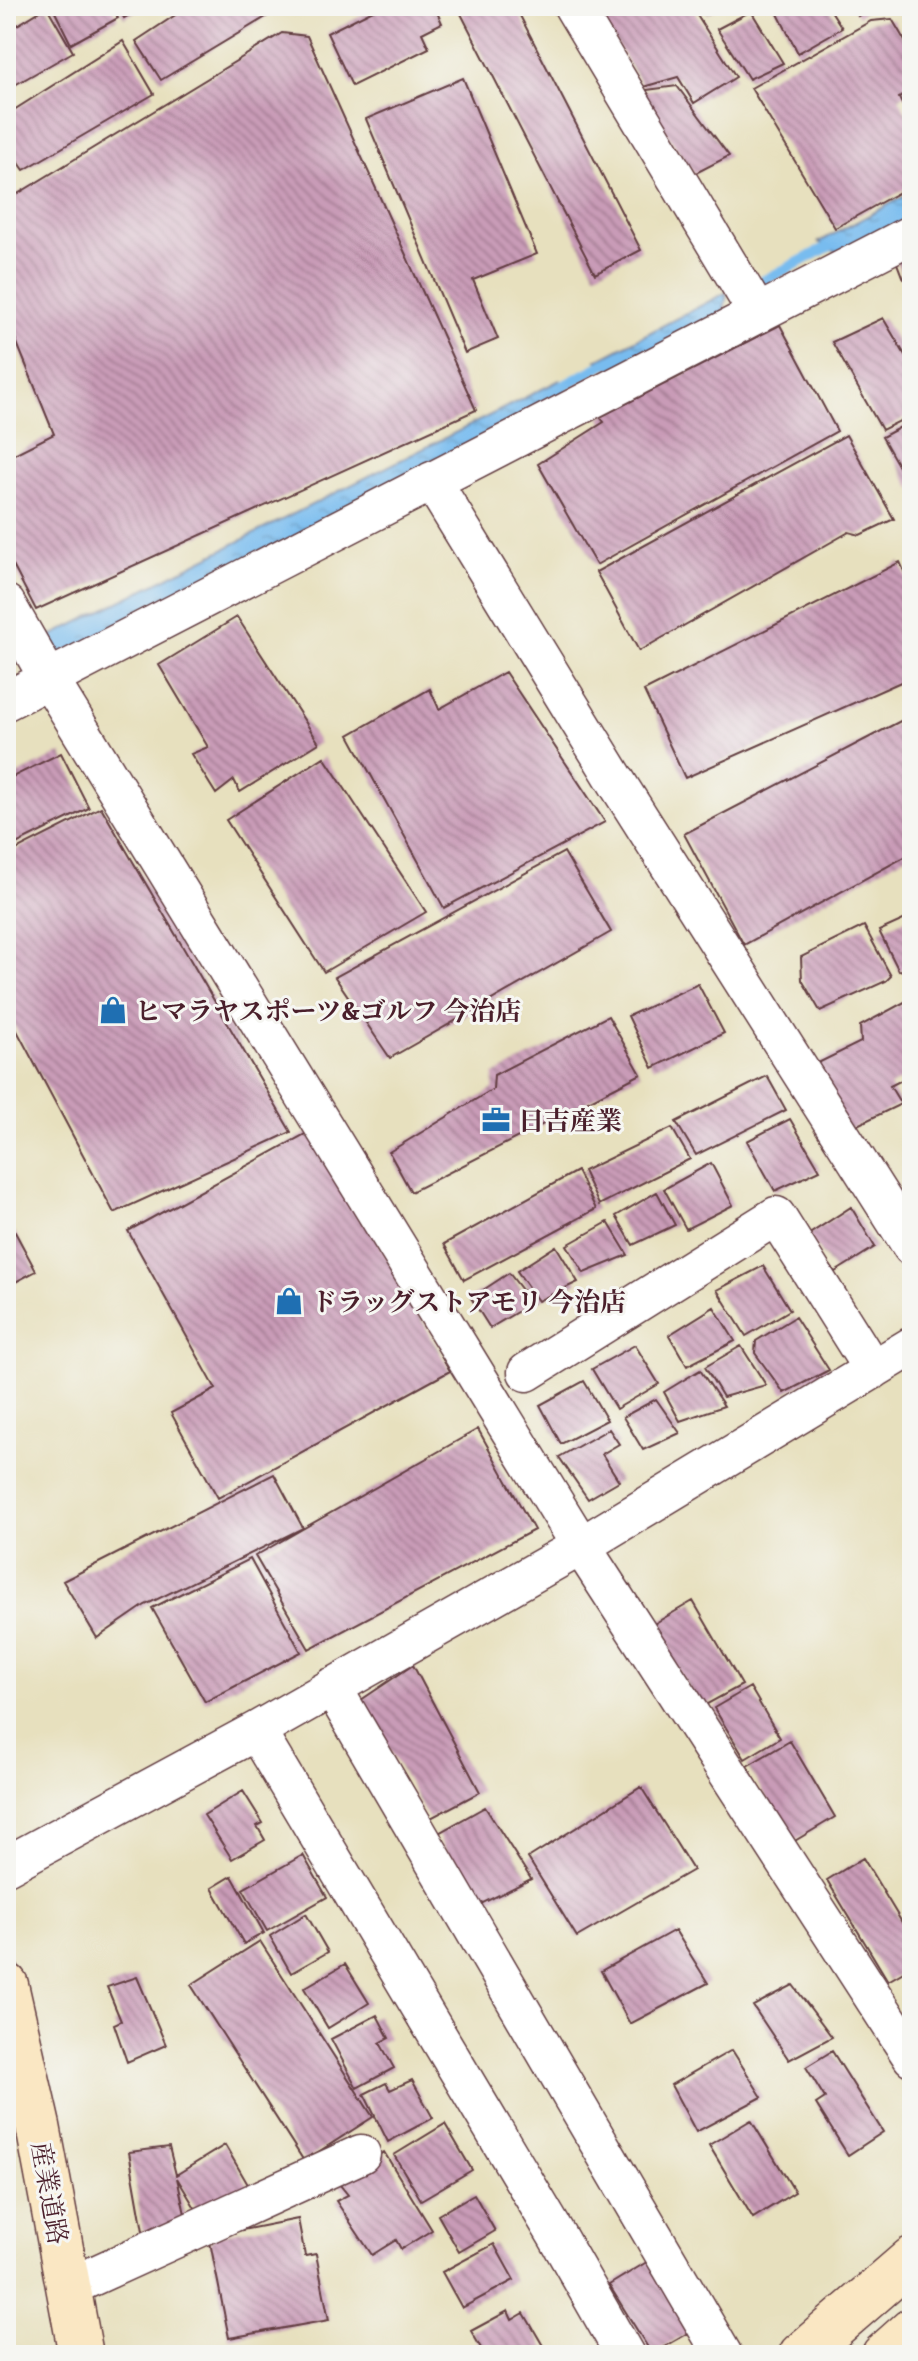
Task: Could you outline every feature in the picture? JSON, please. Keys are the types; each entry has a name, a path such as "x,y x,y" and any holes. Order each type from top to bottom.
{"street":[{"path":"573,6 758,314"},
{"path":"6,701 912,234"},
{"path":"432,481 630,803 912,1247"},
{"path":"6,604 581,1546 912,2057"},
{"path":"527,1372 776,1216 873,1370"},
{"path":"6,1866 256,1731 581,1546 912,1346"},
{"path":"332,1687 723,2355"},
{"path":"256,1731 625,2355"},
{"name":"産業道路","path":"6,1985 38,2126 81,2355"},
{"path":"67,2288 361,2154"},
{"path":"801,2355 912,2259"},
{"path":"884,2355 912,2330"}],"water":[{"path":"912,192 912,222 846,258 819,242"},
{"path":"727,292 722,324 622,377 597,360"},
{"path":"560,380 572,403 57,663 45,639"}],"building":[{"path":"52,6 112,6 118,18 71,44"},
{"path":"118,6 145,6 124,18"},
{"path":"189,6 284,6 161,80 136,41"},
{"path":"381,6 434,6 442,23 422,33 429,48 352,86 327,33"},
{"path":"457,6 515,6 641,250 595,274"},
{"path":"593,6 691,6 736,77 694,103 678,77 643,87"},
{"path":"704,6 721,6 708,14"},
{"path":"774,6 828,6 842,28 798,53"},
{"path":"852,6 873,6 858,16"},
{"path":"47,7 73,52 13,86 6,73 6,32"},
{"path":"751,11 783,63 749,79 717,29"},
{"path":"892,19 912,53 912,91 899,98 909,118 912,116 912,185 835,228 751,88 871,21"},
{"path":"282,33 307,36 476,410 36,610 6,552 6,458 54,434 6,316 6,201"},
{"path":"123,41 154,94 24,170 6,144 6,115"},
{"path":"463,78 537,254 473,280 498,339 465,353 366,119"},
{"path":"677,86 729,156 694,174 639,91"},
{"path":"912,250 912,276 903,279 895,258"},
{"path":"883,318 905,355 912,353 912,415 882,430 832,342"},
{"path":"780,325 837,431 596,565 538,464 604,422 600,417"},
{"path":"910,422 912,427 912,490 882,437"},
{"path":"846,435 894,519 860,535 849,532 639,651 596,572"},
{"path":"900,562 912,589 912,677 685,778 644,691"},
{"path":"237,617 319,743 240,792 234,780 216,794 191,754 208,747 159,665"},
{"path":"505,672 605,822 444,908 349,735 430,689 439,709"},
{"path":"912,715 912,853 744,945 684,834"},
{"path":"61,753 89,808 6,849 6,780"},
{"path":"324,757 426,912 324,972 226,820"},
{"name":"ヒマラヤスポーツ&ゴルフ 今治店","path":"101,807 291,1132 114,1213 6,1010 6,855"},
{"path":"564,852 611,932 390,1058 335,977"},
{"path":"912,916 912,966 899,971 879,931"},
{"path":"864,926 891,976 820,1011 802,980 801,957"},
{"path":"698,984 724,1033 653,1068 628,1016"},
{"path":"912,998 912,1075 890,1086 901,1104 847,1130 810,1067 861,1042 860,1026"},
{"name":"日吉産業","path":"608,1016 641,1074 411,1192 389,1152 493,1089 494,1075"},
{"path":"767,1076 786,1110 696,1155 676,1122"},
{"path":"790,1119 820,1170 775,1191 747,1141"},
{"name":"ドラッグストアモリ 今治店","path":"316,1128 450,1371 218,1498 171,1413 216,1389 128,1231"},
{"path":"672,1128 690,1159 599,1205 583,1171"},
{"path":"711,1163 733,1205 686,1229 664,1189"},
{"path":"577,1171 596,1209 464,1280 444,1244"},
{"path":"657,1192 675,1225 633,1245 616,1216"},
{"path":"851,1207 875,1247 835,1272 808,1235"},
{"path":"608,1222 628,1255 584,1273 567,1245"},
{"path":"15,1232 36,1271 6,1287 6,1237"},
{"path":"556,1246 578,1282 538,1301 517,1271"},
{"path":"763,1266 790,1310 746,1336 717,1290"},
{"path":"509,1273 532,1303 490,1328 471,1298"},
{"path":"714,1307 735,1341 687,1366 669,1335"},
{"path":"795,1317 829,1370 784,1393 755,1353 756,1341"},
{"path":"635,1345 659,1384 616,1409 592,1369"},
{"path":"741,1346 766,1385 723,1397 705,1367"},
{"path":"700,1370 724,1406 680,1421 664,1392"},
{"path":"584,1381 607,1420 561,1444 540,1405"},
{"path":"656,1399 680,1433 643,1450 623,1417"},
{"path":"478,1429 534,1530 309,1649 255,1556"},
{"path":"609,1429 619,1444 602,1454 619,1481 588,1499 559,1457"},
{"path":"274,1474 303,1528 145,1605 97,1638 63,1581"},
{"path":"250,1559 301,1652 205,1702 152,1608"},
{"path":"693,1601 742,1685 700,1708 652,1625"},
{"path":"413,1665 480,1792 429,1819 361,1700"},
{"path":"750,1687 780,1738 745,1759 714,1708"},
{"path":"790,1741 835,1817 793,1842 747,1766"},
{"path":"641,1787 693,1870 577,1937 528,1858"},
{"path":"243,1791 263,1823 257,1826 265,1840 232,1859 204,1815"},
{"path":"485,1807 531,1879 475,1907 437,1834"},
{"path":"303,1855 327,1897 267,1931 243,1889"},
{"path":"863,1858 912,1939 912,1967 888,1981 827,1880"},
{"path":"232,1876 264,1933 244,1944 212,1888"},
{"path":"306,1914 328,1952 291,1973 270,1936"},
{"path":"675,1930 708,1983 630,2024 601,1971"},
{"path":"260,1941 373,2117 304,2161 191,1985"},
{"path":"345,1964 369,2003 328,2028 304,1988"},
{"path":"137,1977 166,2045 127,2062 114,2024 121,2021 107,1987"},
{"path":"793,1985 832,2037 789,2060 753,2006"},
{"path":"377,2015 389,2038 380,2043 394,2068 357,2088 331,2039"},
{"path":"732,2050 762,2097 696,2132 671,2085"},
{"path":"832,2051 883,2132 848,2155 816,2104 825,2098 806,2067"},
{"path":"412,2080 433,2118 388,2142 364,2094 386,2083 390,2090"},
{"path":"751,2120 795,2192 753,2218 709,2145"},
{"path":"445,2124 472,2170 421,2200 394,2155"},
{"path":"225,2145 250,2188 200,2216 177,2178 187,2223 143,2231 129,2152 169,2147 176,2175"},
{"path":"384,2152 432,2230 401,2249 396,2240 372,2255 336,2201 348,2195 336,2180"},
{"path":"474,2194 495,2231 459,2252 438,2215"},
{"path":"298,2219 305,2256 316,2254 329,2320 229,2338 210,2242 217,2235"},
{"path":"494,2244 514,2280 462,2308 442,2272"},
{"path":"650,2260 694,2330 652,2354 609,2285"},
{"path":"508,2311 512,2320 524,2313 546,2351 539,2355 485,2355 471,2331"},
{"path":"350,2348 351,2355 317,2355 317,2353"}],"waterway":[{"path":"750,288 841,240"},
{"path":"552,392 614,359"}],"place":[{"name":"ヒマラヤスポーツ&ゴルフ 今治店","path":"113,1010"},
{"name":"日吉産業","path":"496,1120"},
{"name":"ドラッグストアモリ 今治店","path":"289,1301"}]}
